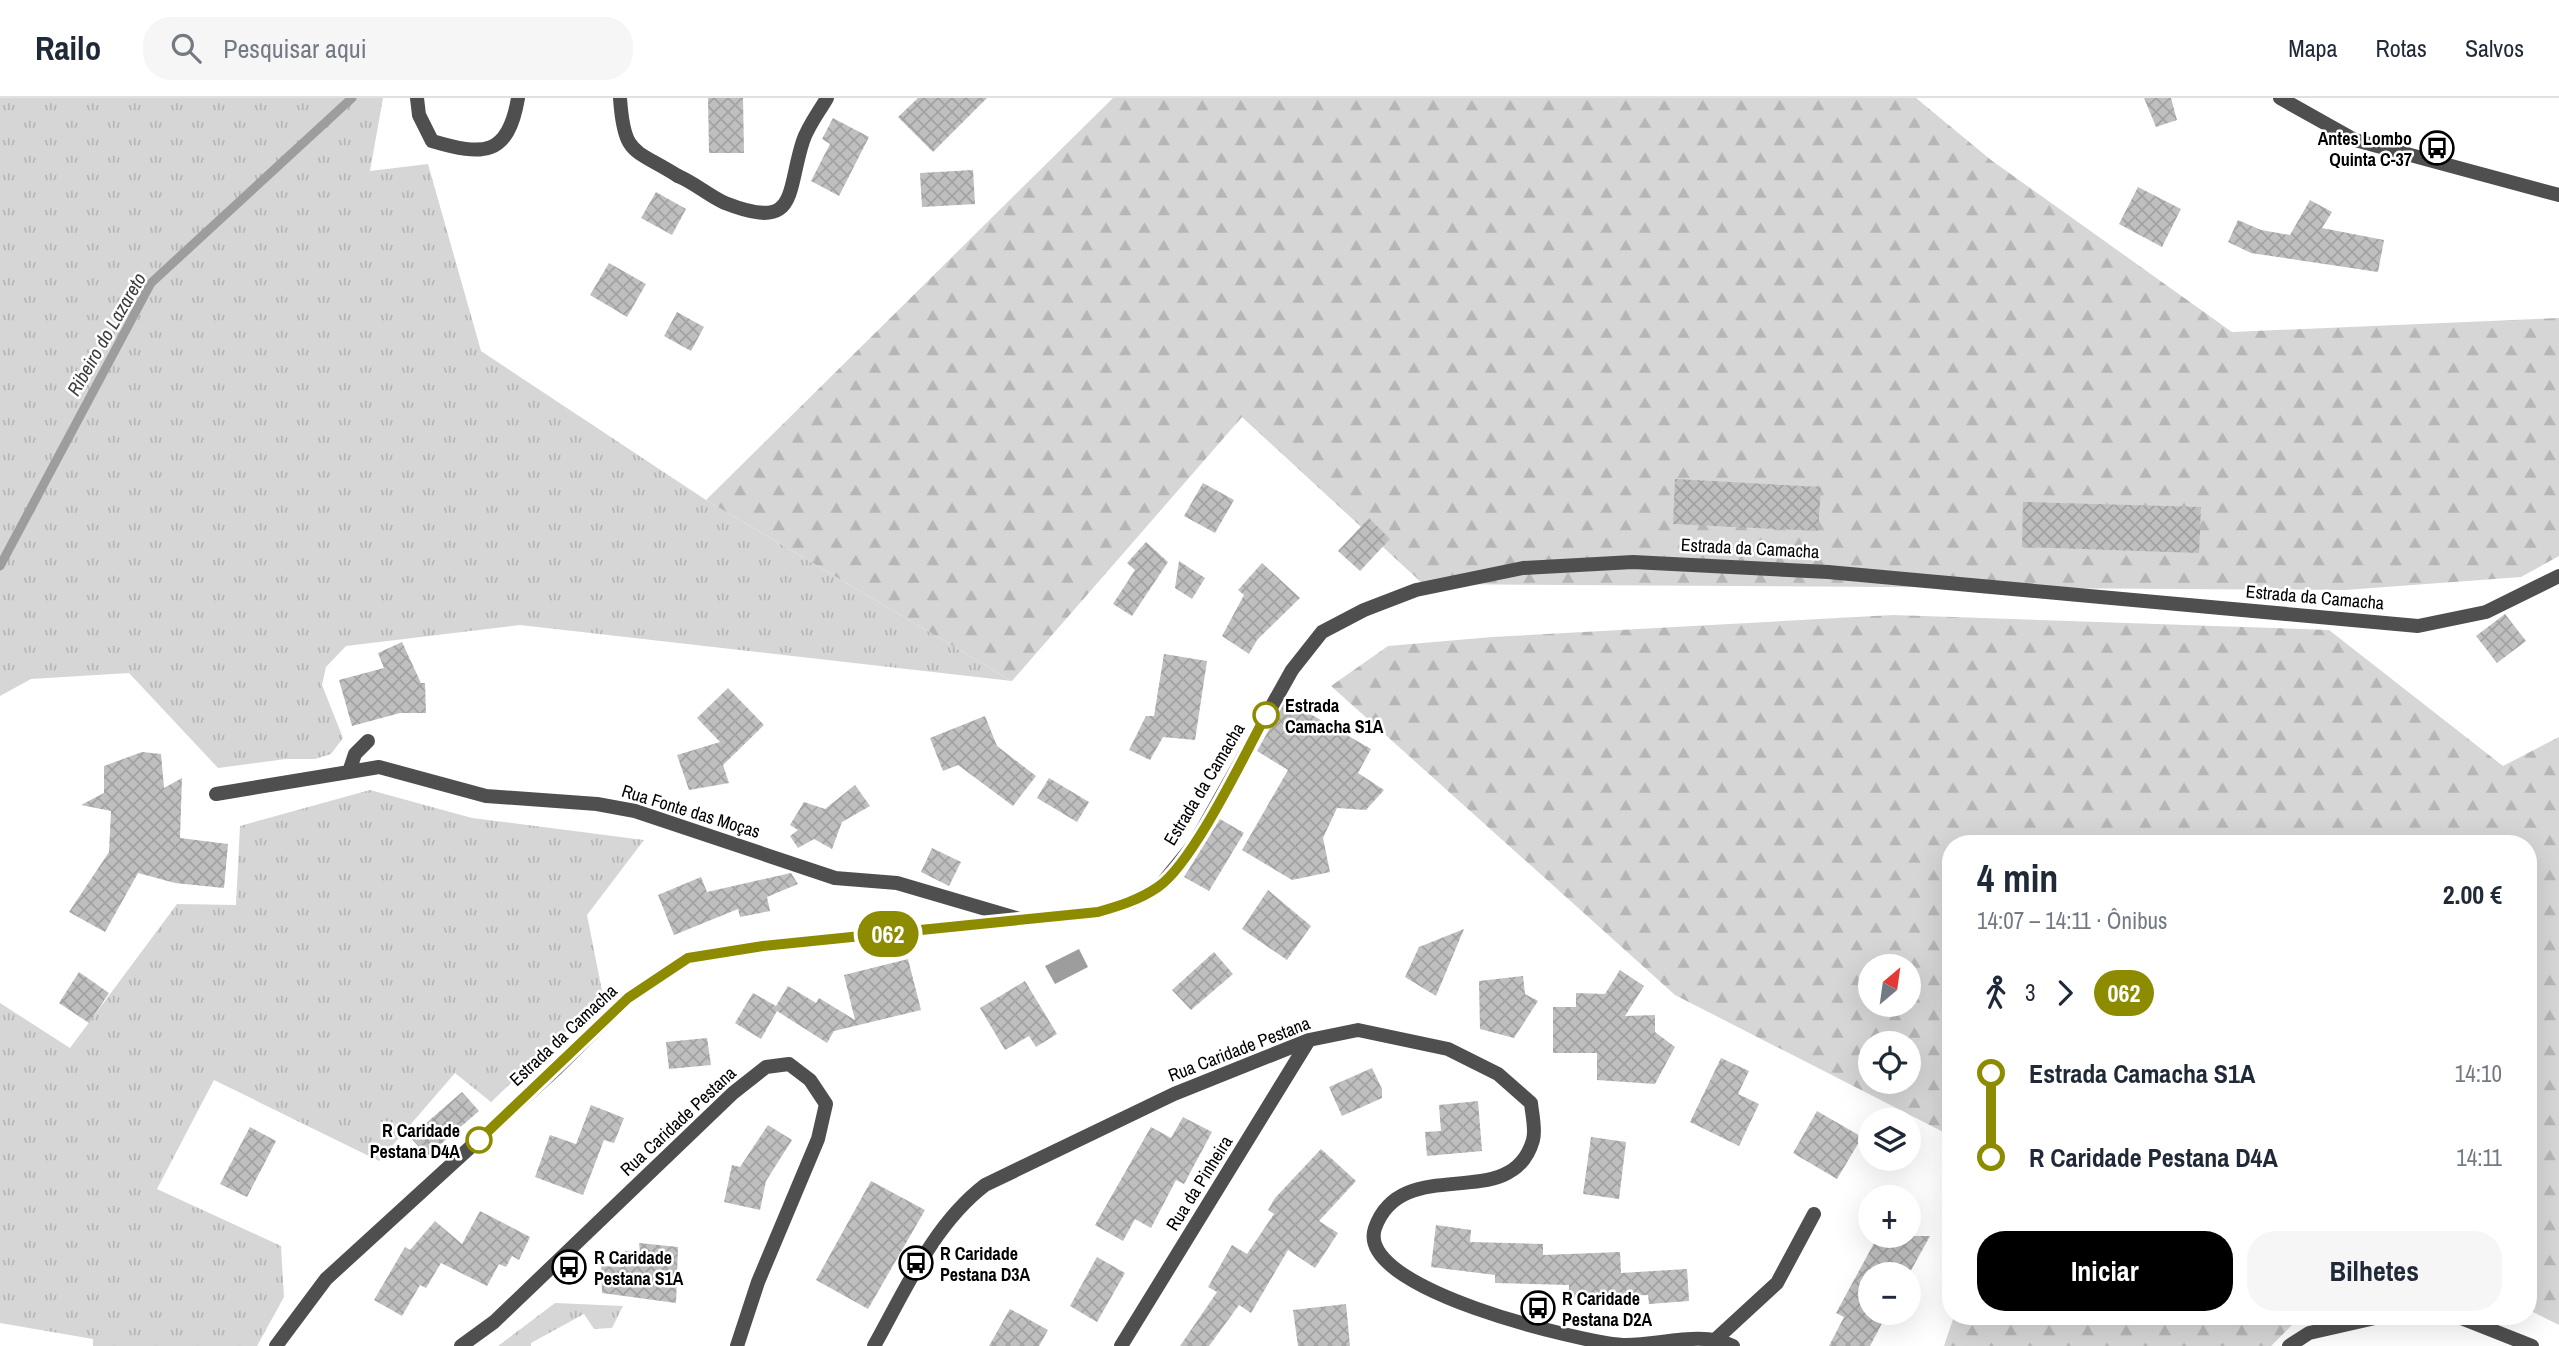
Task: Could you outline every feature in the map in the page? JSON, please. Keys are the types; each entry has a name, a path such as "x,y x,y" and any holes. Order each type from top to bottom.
{"street":[{"path":"417,98 419,115 432,141 473,149 492,148 507,137 518,98"},
{"path":"620,98 627,143 640,156 722,201 762,214 775,212 790,198 803,139 827,98"},
{"path":"2280,98 2355,140 2559,195"},
{"name":"Estrada da Camacha","path":"276,1346 326,1279 547,1077 628,998 688,958 763,946 1098,912 1131,902 1160,886 1195,843 1292,670 1322,632 1364,610 1416,590 1523,568 1633,562 1828,572 2418,626 2486,612 2559,576"},
{"path":"349,772 355,754 368,741"},
{"name":"Rua Fonte das Moças","path":"216,794 379,767 486,796 597,804 635,811 835,878 897,883 1025,920"},
{"name":"Rua Caridade Pestana","path":"874,1346 939,1232 960,1204 985,1185 1174,1094 1309,1040 1358,1030 1448,1049 1498,1074 1531,1103 1534,1138 1523,1161 1507,1174 1480,1182 1416,1188 1395,1198 1382,1210 1374,1232 1377,1250 1398,1271 1447,1299 1562,1334 1624,1346 1715,1340 1733,1346"},
{"name":"Rua da Pinheira","path":"1121,1346 1309,1040"},
{"name":"Rua Caridade Pestana","path":"461,1346 494,1322 733,1093 766,1067 789,1064 810,1080 826,1104 818,1139 758,1282 737,1346"},
{"path":"1715,1340 1777,1283 1814,1214"},
{"path":"2289,1346 2309,1334 2346,1325"},
{"path":"2479,1325 2532,1346"}],"green space":[{"path":"0,98 383,98 370,171 428,164 481,351 706,500 1012,681 520,625 346,646 326,667 322,685 343,738 331,754 315,759 286,759 218,768 129,673 31,679 0,696"},
{"path":"1113,98 1916,98 1991,160 2232,332 2559,318 2559,556 2521,577 2345,590 1423,584 1242,417 1012,681 706,500"},
{"path":"1893,615 2329,630 2503,766 2559,737 2559,1325 2537,1314 2537,835 1942,835 1942,1131 1921,1121 1921,1108 1896,1108 1869,1094 1921,1094 1921,1031 1858,1031 1858,1088 1675,995 1331,686 1388,646 1492,637"},
{"path":"370,790 472,818 644,840 587,915 603,996 491,1102 455,1073 379,1161 214,1080 157,1189 281,1246 284,1297 257,1346 93,1346 93,1339 0,1323 0,1003 70,1048 177,904 236,905 240,826"},
{"path":"555,1303 623,1306 612,1328 594,1329 584,1314 531,1343 531,1346 498,1346"},
{"path":"1951,1325 2292,1325 2271,1346 1944,1346"}],"shaded area":[{"path":"1079,949 1088,967 1055,984 1045,966"}],"building":[{"path":"708,98 743,98 744,153 709,153"},
{"path":"918,98 987,98 933,152 898,117"},
{"path":"2144,98 2171,98 2177,120 2156,127"},
{"path":"833,118 869,137 839,196 811,181 830,144 822,139"},
{"path":"973,170 975,204 922,207 920,173"},
{"path":"2138,187 2181,209 2162,247 2119,224"},
{"path":"656,192 686,209 672,235 641,218"},
{"path":"2310,200 2332,212 2322,228 2384,240 2378,272 2251,253 2228,242 2238,220 2261,230 2290,235"},
{"path":"609,263 646,284 627,317 590,295"},
{"path":"677,312 704,327 691,351 664,336"},
{"path":"1675,479 1821,487 1818,531 1673,524"},
{"path":"1203,483 1234,500 1215,533 1184,516"},
{"path":"2023,502 2201,507 2199,553 2022,547"},
{"path":"1369,518 1390,539 1360,571 1338,551"},
{"path":"1146,542 1168,562 1132,616 1113,604 1135,570 1127,563"},
{"path":"1179,561 1205,578 1192,599 1175,588"},
{"path":"1262,563 1300,598 1257,640 1249,654 1222,636 1244,595 1238,590"},
{"path":"2505,614 2526,641 2497,663 2476,636"},
{"path":"402,642 421,683 425,683 426,713 400,713 352,726 339,680 384,668 378,653"},
{"path":"1164,654 1207,661 1195,740 1163,737 1150,760 1129,750 1146,716 1154,716"},
{"path":"728,688 764,725 723,765 729,783 689,790 677,755 720,742 697,718"},
{"path":"1286,700 1371,749 1358,773 1384,790 1366,810 1337,808 1323,838 1330,872 1292,880 1242,850 1288,770 1257,751"},
{"path":"985,716 997,746 1036,776 1013,806 958,765 943,771 930,738"},
{"path":"142,752 161,754 164,788 182,778 180,838 228,844 224,888 175,883 138,873 105,932 69,912 109,852 111,811 81,805 104,793 104,766"},
{"path":"1049,778 1089,802 1077,822 1037,798"},
{"path":"855,785 870,806 842,822 832,849 814,839 798,848 790,836 798,830 790,825 804,802 825,809"},
{"path":"1220,819 1244,833 1209,891 1184,877"},
{"path":"932,848 961,862 949,886 921,872"},
{"path":"791,873 798,884 767,897 770,911 740,917 738,909 674,935 658,895 701,877 707,892"},
{"path":"1268,890 1311,926 1287,960 1242,929"},
{"path":"1464,929 1436,996 1405,977 1419,947"},
{"path":"1214,952 1233,974 1191,1010 1172,990"},
{"path":"908,959 921,1010 834,1031 827,1043 777,1011 761,1039 735,1023 753,993 776,1006 788,986 816,1003 819,998 855,1020 844,975"},
{"path":"1620,970 1644,986 1625,1016 1655,1015 1655,1032 1675,1047 1655,1084 1597,1080 1597,1053 1553,1053 1553,1007 1576,1007 1576,993 1605,994"},
{"path":"79,972 109,993 89,1023 59,1003"},
{"path":"1523,976 1525,994 1538,1001 1514,1038 1480,1029 1479,981"},
{"path":"1025,981 1057,1034 1036,1047 1029,1036 1005,1050 980,1008"},
{"path":"707,1038 711,1065 669,1069 666,1042"},
{"path":"1721,1058 1749,1071 1738,1094 1759,1104 1739,1146 1690,1122"},
{"path":"1372,1068 1382,1089 1382,1098 1342,1116 1329,1087"},
{"path":"462,1092 479,1111 427,1156 410,1137"},
{"path":"1478,1101 1482,1151 1427,1156 1425,1132 1441,1131 1439,1105"},
{"path":"591,1105 624,1118 614,1143 604,1140 583,1195 535,1177 550,1135 576,1144"},
{"path":"1817,1111 1858,1135 1858,1144 1837,1179 1793,1153"},
{"path":"1183,1117 1212,1132 1184,1184 1176,1180 1151,1228 1135,1219 1123,1241 1095,1225 1151,1127 1171,1138"},
{"path":"768,1125 792,1140 766,1181 760,1210 724,1202 732,1165 740,1167"},
{"path":"250,1127 276,1141 247,1197 220,1184"},
{"path":"1591,1137 1626,1142 1619,1199 1583,1194"},
{"path":"1321,1149 1356,1181 1319,1221 1338,1233 1315,1268 1288,1250 1251,1313 1239,1305 1209,1346 1180,1346 1217,1292 1208,1287 1232,1245 1247,1254 1274,1214 1268,1210 1275,1198"},
{"path":"871,1181 925,1210 868,1309 816,1280"},
{"path":"480,1211 530,1237 519,1260 512,1256 506,1267 499,1264 487,1286 441,1263 426,1288 420,1285 402,1316 374,1300 405,1247 410,1250 435,1221 462,1244"},
{"path":"1436,1225 1471,1230 1470,1242 1543,1244 1543,1255 1620,1252 1621,1273 1687,1269 1689,1301 1649,1304 1648,1295 1569,1298 1569,1285 1495,1283 1495,1275 1431,1267"},
{"path":"1921,1236 1930,1236 1916,1262 1864,1262 1871,1248 1921,1248"},
{"path":"639,1243 678,1247 676,1303 602,1293 601,1266 624,1267 625,1251 640,1252"},
{"path":"1097,1257 1125,1273 1097,1322 1070,1306"},
{"path":"1858,1273 1858,1325 1881,1325 1870,1346 1829,1346 1844,1317 1836,1313"},
{"path":"1346,1304 1350,1346 1298,1346 1293,1310"},
{"path":"1010,1309 1048,1330 1039,1346 989,1346"}],"waterway":[{"name":"Ribeiro do Lazareto","path":"0,566 151,283 352,98"}],"bus line":[{"name":"062","path":"479,1140 628,998 688,958 763,946 1098,912 1131,902 1160,886 1195,843 1266,715"}],"place":[{"name":"Antes Lombo Quinta C-37","path":"2437,148"},
{"name":"Estrada Camacha S1A","path":"1266,715"},
{"name":"R Caridade Pestana D4A","path":"479,1140"},
{"name":"R Caridade Pestana D3A","path":"916,1263"},
{"name":"R Caridade Pestana S1A","path":"569,1267"},
{"name":"R Caridade Pestana D2A","path":"1538,1308"}]}
